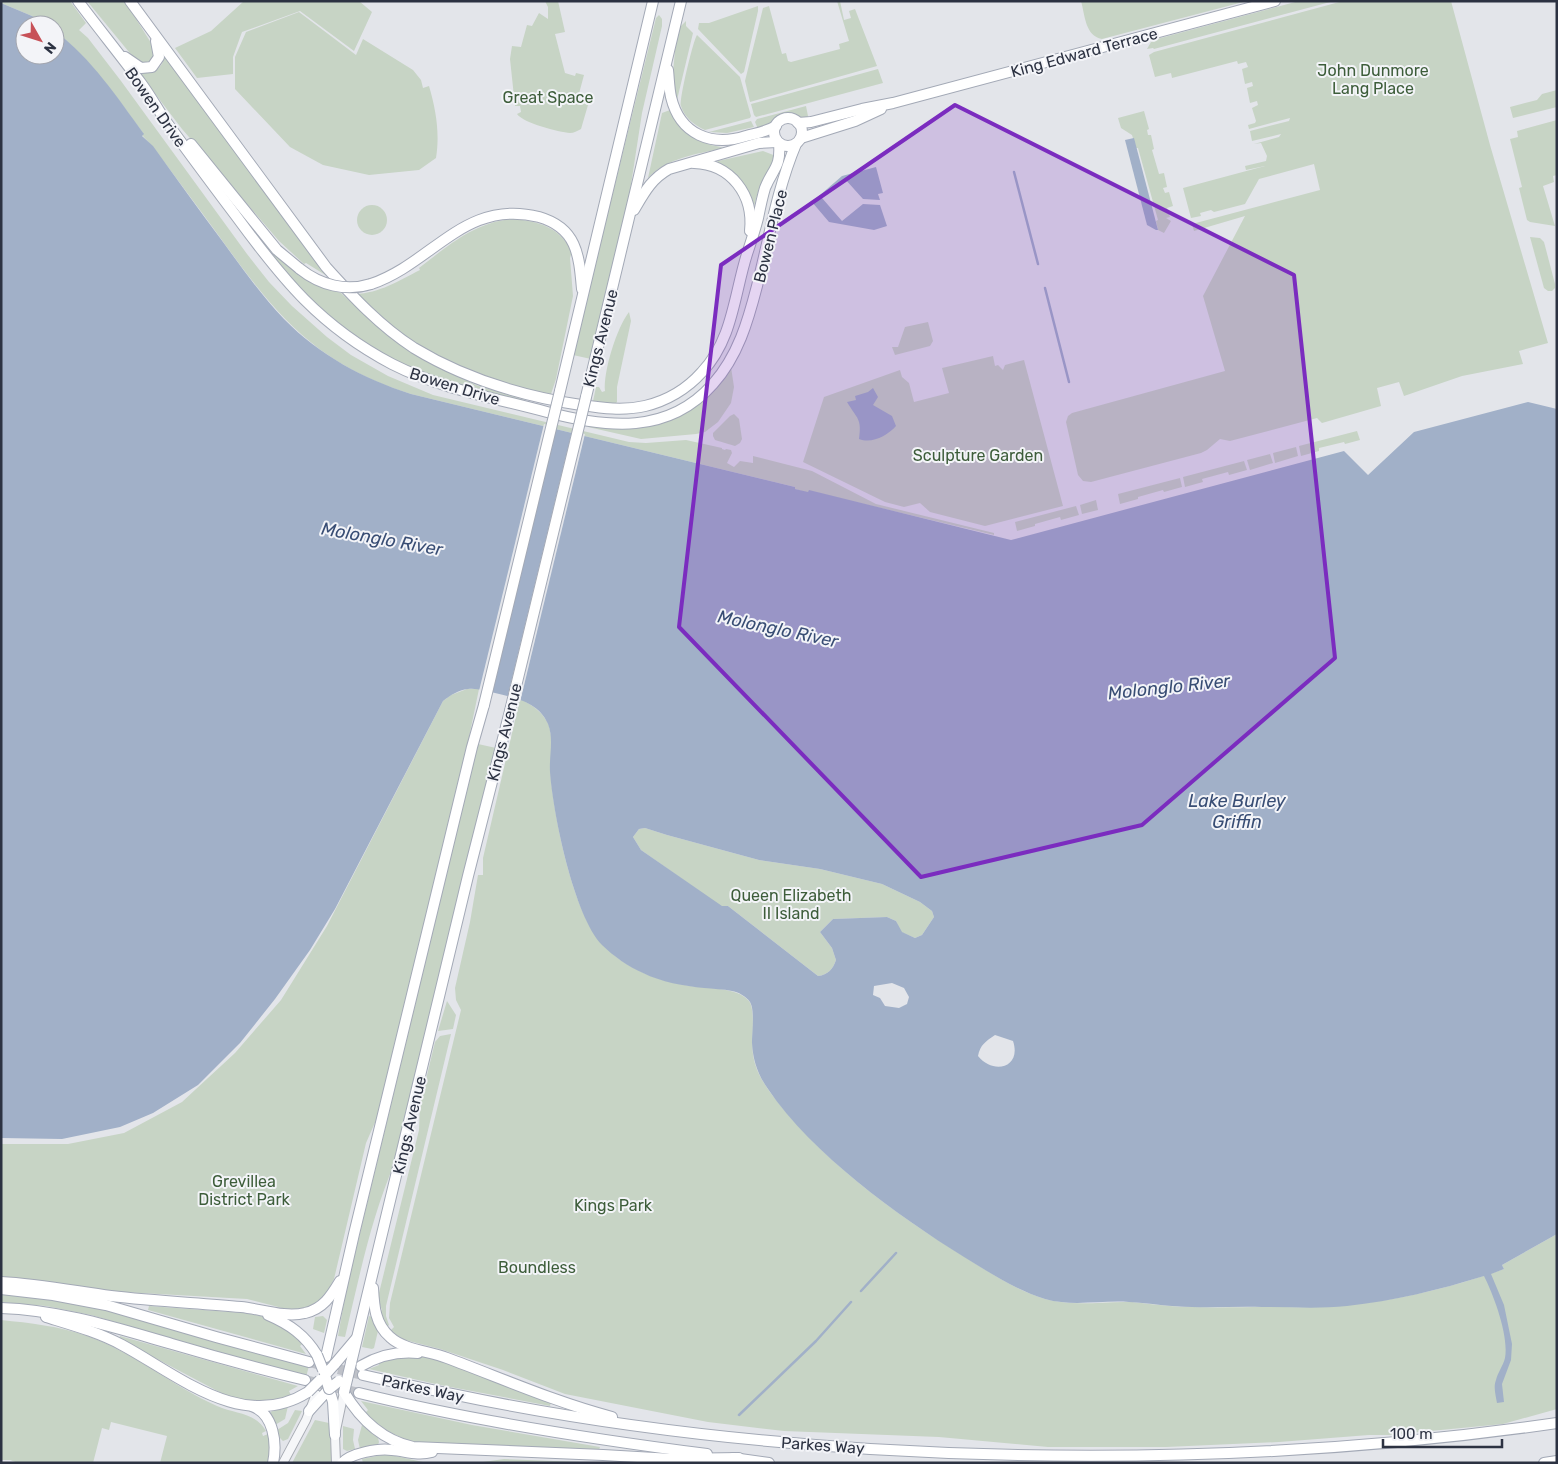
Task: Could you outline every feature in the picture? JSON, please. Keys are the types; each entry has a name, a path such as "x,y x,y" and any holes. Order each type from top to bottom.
{"main road":[{"name":"Bowen Drive","path":"78,1 142,84 201,170 288,285 344,335 370,352 402,369 435,383 470,393 563,416 619,425 657,420 686,408 705,393 729,364 744,331"},
{"name":"Bowen Drive","path":"130,1 326,267 360,305 382,324 413,347 439,362 473,378 507,390 566,403 607,409 645,406 679,392 703,372 722,342 733,312"},
{"name":"Kings Avenue","path":"326,1360 653,1"},
{"name":"Kings Avenue","path":"346,1398 356,1369 358,1336 460,909 510,711 681,1"},
{"name":"King Edward Terrace","path":"667,58 669,90 673,106 684,124 697,134 713,140 727,140 763,132 776,126 786,118 798,122 807,122 893,103 1274,1"},
{"path":"112,46 137,66 148,69 156,63 159,57 155,35"},
{"path":"142,84 277,250 318,281 331,286 352,288 371,284 401,270 428,253 457,230 470,223 497,214 511,214 534,216 548,220 567,234 578,253 582,298"},
{"name":"King Edward Terrace","path":"628,221 653,180 665,171 759,143 778,142 789,147 798,141 855,120 893,103"},
{"path":"798,122 802,128 798,141"},
{"path":"776,126 774,132 778,142"},
{"name":"Bowen Place","path":"744,331 782,187 798,141"},
{"name":"Bowen Place","path":"733,312 765,189 779,162 778,142"},
{"path":"684,164 699,163 716,168 730,176 742,190 747,199 750,216 747,254"},
{"path":"1,1282 33,1284 163,1302 256,1309 294,1315 315,1310 324,1304 331,1297 346,1272"},
{"path":"373,1277 375,1312 383,1330 399,1343 436,1354 573,1406 662,1429"},
{"path":"1,1290 53,1294 106,1305 223,1339 326,1360"},
{"path":"1,1308 19,1308 88,1320 226,1360 305,1380"},
{"path":"19,1308 96,1333 122,1345 213,1396 258,1409 263,1414 273,1434 276,1445 273,1463"},
{"path":"256,1309 290,1325 326,1360 339,1381 346,1398 360,1416 380,1433 413,1447 603,1454 664,1459 739,1458"},
{"path":"335,1435 321,1393 326,1360 358,1336"},
{"path":"250,1406 279,1404 321,1393 356,1369 375,1359 410,1352 436,1354"},
{"path":"309,1411 321,1393 326,1360"},
{"name":"Parkes Way","path":"356,1369 493,1402 581,1418 662,1429 831,1446 934,1453 1167,1456 1346,1446 1557,1423"},
{"name":"Parkes Way","path":"359,1393 507,1424 609,1441 770,1463"},
{"path":"342,1463 352,1456 376,1450 390,1449 420,1455 444,1449"},
{"path":"1544,1463 1557,1461"}],"street":[{"name":"Kings Avenue","path":"336,1463 335,1435 346,1398"},
{"path":"283,1463 309,1411"}],"highlighted area":[{"path":"955,105 1294,275 1335,658 1142,825 921,877 679,627 721,265"}],"green space":[{"path":"1,1 70,1 86,23 79,30 88,38 121,81 269,282 292,306 327,337 351,355 388,376 433,395 629,442 646,443 686,440 731,450 732,453 727,463 734,467 740,461 753,463 753,456 812,471 876,504 994,533 994,535 809,491 808,493 795,489 795,487 411,394 377,382 348,368 300,333 259,289 142,135 143,133 113,92 92,66 65,39 65,15 30,15 1,3"},
{"path":"87,1 125,1 156,51 149,64 138,63"},
{"path":"244,1 359,1 372,12 354,51 300,11 242,32 233,57 233,74 197,78 175,48 211,31"},
{"name":"Great Space","path":"545,1 558,1 565,32 555,34 565,73 575,76 576,73 584,75 577,101 588,105 581,129 573,133 550,129 526,121 517,114 521,112 520,106 515,106 510,59 512,46 521,47 527,25 532,26 539,13 548,19 548,7"},
{"path":"837,1 840,1 844,20 851,18 849,11 855,9 877,66 750,102 745,81 763,8 769,6 782,54 786,53 788,61 791,62 840,49 839,44 849,41"},
{"path":"1081,1 1247,1 1102,39 1092,34 1089,29"},
{"path":"1299,1 1334,1 1154,49 1147,49 1151,42 1157,39"},
{"name":"John Dunmore Lang Place","path":"1343,1 1451,1 1490,145 1548,343 1519,351 1523,364 1462,376 1404,396 1399,382 1377,388 1381,406 1322,423 1317,418 1230,441 1220,439 1201,453 1091,482 1083,481 1078,475 1066,422 1068,416 1072,413 1225,371 1203,296 1245,216 1194,231 1192,224 1320,190 1314,164 1259,179 1245,204 1214,212 1211,210 1200,213 1201,216 1191,218 1183,188 1265,166 1246,170 1245,166 1266,161 1267,156 1261,143 1254,144 1279,137 1281,134 1252,141 1250,131 1289,121 1290,118 1249,129 1248,125 1256,121 1252,108 1258,105 1257,101 1250,103 1247,88 1253,86 1252,82 1245,84 1242,69 1248,67 1246,62 1238,64 1237,61 1172,78 1171,73 1155,77 1149,55 1154,52"},
{"path":"758,6 744,72 741,74 698,29 699,23 709,23"},
{"path":"299,12 356,55 363,39 413,70 421,80 423,88 429,86 437,122 436,158 419,170 369,175 323,165 290,147 235,89 235,57 246,32"},
{"path":"659,15 662,19 662,26 642,113 628,204 591,359 573,355 656,18"},
{"path":"686,21 686,26 693,33 677,100 672,83 676,40 680,27"},
{"path":"697,35 740,77 750,118 705,130 694,124 685,114 681,106 682,93"},
{"path":"165,56 327,276 306,263 304,264 279,241 182,129 140,74 156,70 161,66"},
{"path":"878,69 883,83 756,117 754,115 751,104"},
{"path":"1557,90 1557,107 1513,118 1510,107 1537,100 1542,94"},
{"path":"806,106 807,118 784,114 768,125 758,129 755,122 757,119"},
{"path":"670,110 690,135 702,142 723,148 673,161 655,171 648,178 662,113"},
{"path":"1144,111 1149,129 1147,130 1148,135 1151,135 1154,149 1152,150 1159,174 1164,173 1167,187 1163,188 1165,193 1169,192 1173,206 1167,208 1170,217 1166,218 1171,221 1164,233 1158,230 1156,221 1158,220 1138,148 1136,148 1132,135 1121,128 1118,118"},
{"path":"1557,120 1557,175 1553,176 1554,182 1543,186 1555,226 1527,220 1519,188 1522,187 1510,139 1518,137 1517,131"},
{"path":"751,121 754,127 727,133 709,132"},
{"path":"763,151 776,156 763,186 760,185 754,206 741,180 730,170 717,163 718,161"},
{"path":"209,173 315,283 341,293 380,329 430,363 476,385 525,400 524,405 441,383 367,348 302,297"},
{"path":"372,205 378,206 386,214 386,226 378,234 372,235 366,234 358,226 357,220 358,214 366,206"},
{"path":"513,219 531,221 547,227 561,236 572,251 570,258 573,296 556,379 551,394 510,388 460,369 409,340 355,294 381,289 420,270 419,268 440,251 474,230 499,221"},
{"path":"1530,237 1540,238 1544,242 1555,284 1555,288 1552,291 1544,288"},
{"path":"629,312 631,321 617,387 617,402 615,404 593,401 596,387 599,387 602,392 605,391 606,373 612,350 624,319"},
{"path":"928,322 933,341 930,346 895,355 892,347 898,347 905,327"},
{"name":"Sculpture Garden","path":"993,356 995,366 998,365 1003,370 1005,365 1024,360 1063,506 985,526 930,512 920,503 904,507 885,502 803,462 824,397 900,370 902,377 909,383 914,402 949,393 942,368"},
{"path":"731,367 734,387 731,403 718,422 705,432 641,439 588,427 589,425 611,428 635,427 669,418"},
{"path":"734,414 739,419 742,439 740,443 735,446 715,440 713,433"},
{"path":"1357,431 1360,440 1319,448 1319,451 1301,456 1299,446"},
{"path":"1296,447 1298,456 1275,463 1273,453"},
{"path":"1270,454 1273,463 1250,470 1247,460"},
{"path":"1244,461 1247,470 1229,475 1228,472 1202,479 1203,482 1185,487 1183,477"},
{"path":"1180,478 1182,487 1164,492 1163,490 1120,504 1118,494"},
{"path":"1096,500 1098,510 1082,514 1080,505"},
{"path":"1076,506 1079,515 1061,520 1060,517 1017,531 1015,522"},
{"name":"Grevillea District Park","path":"467,689 479,689 467,747 377,1118 366,1143 334,1279 327,1293 308,1307 290,1310 247,1299 105,1291 1,1278 1,1144 68,1144 124,1133 182,1102 235,1053 281,1000 327,926 443,701 451,695"},
{"name":"Kings Park","path":"520,699 537,710 549,726 552,746 551,780 565,856 576,896 583,913 599,940 620,959 644,973 671,982 728,990 744,996 749,1001 752,1011 754,1060 760,1076 769,1091 793,1120 838,1165 915,1225 1005,1282 1045,1299 1067,1303 1132,1302 1211,1307 1327,1307 1407,1296 1465,1282 1504,1269 1502,1265 1557,1234 1557,1409 1503,1424 1389,1435 1166,1447 1048,1447 939,1437 784,1431 708,1422 565,1394 503,1370 440,1349 405,1340 390,1331 394,1327 389,1318 390,1303 461,1010 456,1000 455,988 470,922 478,875 483,875 483,858"},
{"path":"478,744 496,748 395,1162 372,1226 345,1337 338,1336 346,1291"},
{"name":"Queen Elizabeth II Island","path":"645,828 759,860 820,869 882,884 920,902 932,911 934,917 922,935 915,938 901,932 896,921 887,917 833,919 820,932 832,948 836,960 830,971 818,976 728,906 722,907 641,850 633,837 639,829"},
{"path":"447,1001 456,1015 453,1029 438,1031"},
{"path":"451,1034 386,1306 386,1316 389,1325 387,1327 380,1312 382,1310 379,1302 379,1293 419,1130 420,1104 435,1042 440,1036"},
{"path":"1,1294 86,1304 309,1366 306,1377 91,1315 46,1306 1,1302"},
{"path":"149,1306 261,1316 286,1329 303,1343 300,1346 306,1354 148,1310"},
{"path":"323,1316 327,1320 324,1333 313,1329 315,1317"},
{"path":"369,1316 372,1317 378,1331 374,1348 372,1349 362,1347"},
{"path":"1,1320 55,1327 87,1336 121,1351 200,1398 256,1420 266,1431 262,1433 263,1436 268,1434 271,1449 269,1450 269,1463 160,1463 167,1436 111,1422 109,1430 102,1428 93,1463 18,1463 10,1460 1,1460"},
{"path":"120,1336 298,1386 289,1391 291,1395 276,1399 253,1401 227,1396 119,1339"},
{"path":"417,1355 440,1360 551,1402 550,1406 369,1369 379,1365 378,1361"},
{"path":"361,1401 472,1425 600,1447 599,1450 415,1442 394,1434 376,1423 365,1413 368,1410"},
{"path":"288,1406 285,1419 275,1425 270,1413"},
{"path":"295,1410 302,1411 288,1439 283,1441 277,1430 288,1423"},
{"path":"315,1420 329,1423 332,1463 292,1463"},
{"path":"362,1425 378,1438 378,1445 360,1449 358,1440"},
{"path":"343,1426 354,1429 353,1440 355,1449 347,1451 343,1449"},
{"path":"386,1454 423,1462 456,1463 363,1463 362,1459"},
{"path":"504,1459 606,1463 476,1463"}],"water":[{"name":"Lake Burley Griffin","path":"1,3 30,15 15,15 15,65 65,65 65,39 92,66 114,93 144,134 142,136 153,146 252,281 284,319 327,355 376,381 411,394 795,487 795,489 808,492 809,490 1011,540 1344,451 1368,475 1414,432 1528,402 1557,409 1557,1234 1502,1265 1504,1269 1491,1274 1504,1305 1512,1344 1511,1360 1502,1384 1504,1402 1497,1403 1495,1386 1505,1358 1505,1339 1496,1305 1484,1276 1399,1298 1336,1307 1201,1307 1118,1302 1066,1303 1045,1299 1013,1286 938,1241 912,1223 832,1160 786,1113 768,1089 761,1078 755,1062 752,1043 752,1006 746,998 732,991 689,986 657,979 638,971 602,945 582,912 560,838 550,772 551,736 548,724 539,711 526,702 482,690 461,690 443,701 335,909 310,950 275,999 240,1043 198,1085 153,1113 120,1127 62,1139 1,1138","holes":["645,828 759,860 820,869 882,884 920,902 932,911 934,917 922,935 915,938 902,932 896,921 887,917 833,919 820,932 832,948 836,960 830,971 818,976 728,906 722,906 641,850 633,837 639,829","892,983 904,988 909,997 907,1004 899,1008 885,1006 880,998 873,995 874,986","995,1035 1013,1041 1015,1050 1013,1057 1010,1063 1004,1066 991,1065 984,1062 978,1056 986,1041"]},
{"path":"1134,138 1158,230 1147,225 1125,140"},
{"path":"876,167 883,193 878,194 880,200 863,199 845,179 822,198 842,221 863,204 880,205 887,226 874,230 829,222 812,202 842,176"},
{"path":"873,388 878,397 873,405 892,416 896,426 888,433 874,440 859,439 859,423 847,402 856,400 855,396 868,392"}],"pier":[{"path":"544,424 556,427 492,695 479,691"},
{"path":"572,431 585,434 520,702 507,699"},
{"path":"1413,432 1368,474 1343,449 1346,449 1368,472"}],"waterway":[{"path":"1014,172 1038,264"},
{"path":"1045,288 1069,382"},
{"path":"861,1291 896,1253"},
{"path":"739,1415 816,1341 851,1302"}],"tunnel":[{"path":"309,1362 363,1375"},
{"path":"305,1380 359,1393"}],"water label":[{"name":"Molonglo River","path":"382,539"},
{"name":"Molonglo River","path":"778,629"},
{"name":"Molonglo River","path":"1169,687"}],"park label":[{"name":"Boundless","path":"537,1267"}]}
